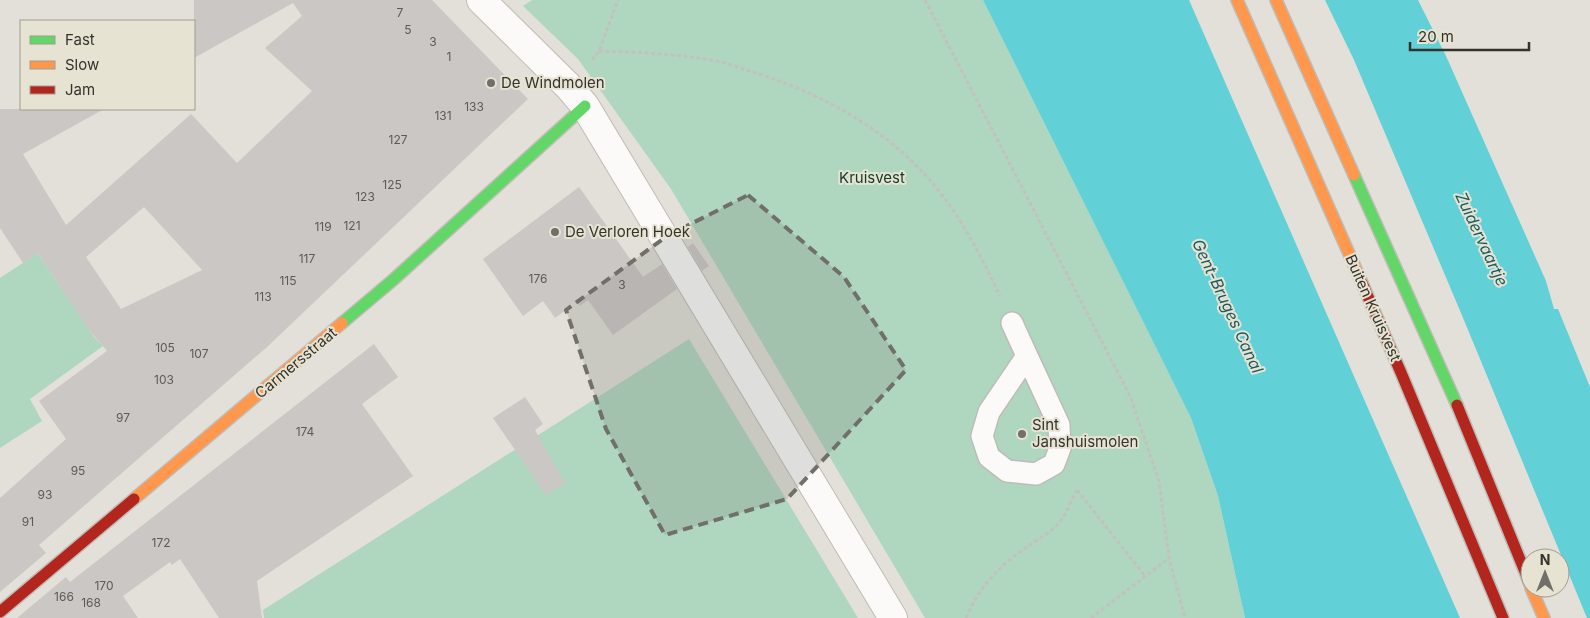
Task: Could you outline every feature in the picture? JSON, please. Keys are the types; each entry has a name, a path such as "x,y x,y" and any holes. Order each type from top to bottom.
{"main road":[{"name":"Buiten Kruisvest","path":"1237,0 1402,375 1502,618"},
{"path":"1276,0 1460,412 1520,559"},
{"name":"Carmersstraat","path":"0,612 393,280 585,106"},
{"path":"1536,598 1544,618"}],"street":[{"path":"480,0 569,87 585,106 893,618"}],"lane":[{"path":"1012,323 1059,425 1060,448 1054,464 1036,474 1007,471 989,457 982,436 990,412 1027,356"}],"path":[{"path":"618,0 600,51 679,56 718,62 760,74 776,79 838,108 887,140 927,176 956,213 982,258 1012,323"},
{"path":"925,0 1130,396 1159,481 1169,558 1185,618"},
{"path":"1073,485 1145,576"},
{"path":"966,618 971,605 985,583 1007,561 1058,525 1067,512 1077,490"},
{"path":"1091,618 1169,558"}],"highlighted area":[{"path":"748,195 844,277 906,370 787,499 665,535 606,429 566,310 667,236"}],"green space":[{"name":"Kruisvest","path":"532,0 983,0 1191,418 1218,496 1245,618 925,618 671,189 578,59 523,6"},
{"path":"38,253 94,337 103,346 30,399 42,421 0,448 0,278"},
{"path":"689,339 858,618 264,618 263,610"}],"water":[{"name":"Gent-Bruges Canal","path":"983,0 1189,0 1460,618 1245,618 1218,496 1191,418"},
{"name":"Zuidervaartje","path":"1325,0 1418,0 1446,56 1546,281 1554,309 1558,309 1590,387 1590,618 1587,618 1570,577 1570,548 1558,548 1354,60"}],"building":[{"path":"194,0 432,0 528,99 267,347 39,545 46,553 0,592 0,498 66,439 39,401 107,351 89,330 38,253 23,263 0,228 0,109 102,110 23,154 66,225 191,114 237,163 312,91 265,48 302,16 293,3 195,57","holes":["144,207 202,270 121,309 86,257"]},
{"path":"579,187 643,277 662,264 677,289 613,335 588,300 580,306 577,302 555,318 543,301 523,316 483,259"},
{"path":"693,243 709,266 702,271 688,247"},
{"path":"374,344 398,377 362,404 413,476 257,581 262,618 219,618 180,559 172,565 170,562 123,596 138,618 17,618 66,577 70,582"},
{"path":"525,397 543,424 535,430 565,483 546,495 493,418"}],"traffic: fast":[{"path":"342,323 393,280 585,106"},
{"path":"1354,175 1457,405"}],"traffic: slow":[{"path":"1237,0 1362,283"},
{"path":"1276,0 1354,175"},
{"path":"134,499 342,323"},
{"path":"1535,598 1544,618"}],"traffic: jam":[{"path":"1362,283 1503,618"},
{"path":"1457,405 1520,559"},
{"path":"0,612 134,499"}],"place":[{"name":"De Windmolen","path":"491,83"},
{"name":"De Verloren Hoek","path":"555,232"},
{"name":"Sint Janshuismolen","path":"1022,434"}]}
